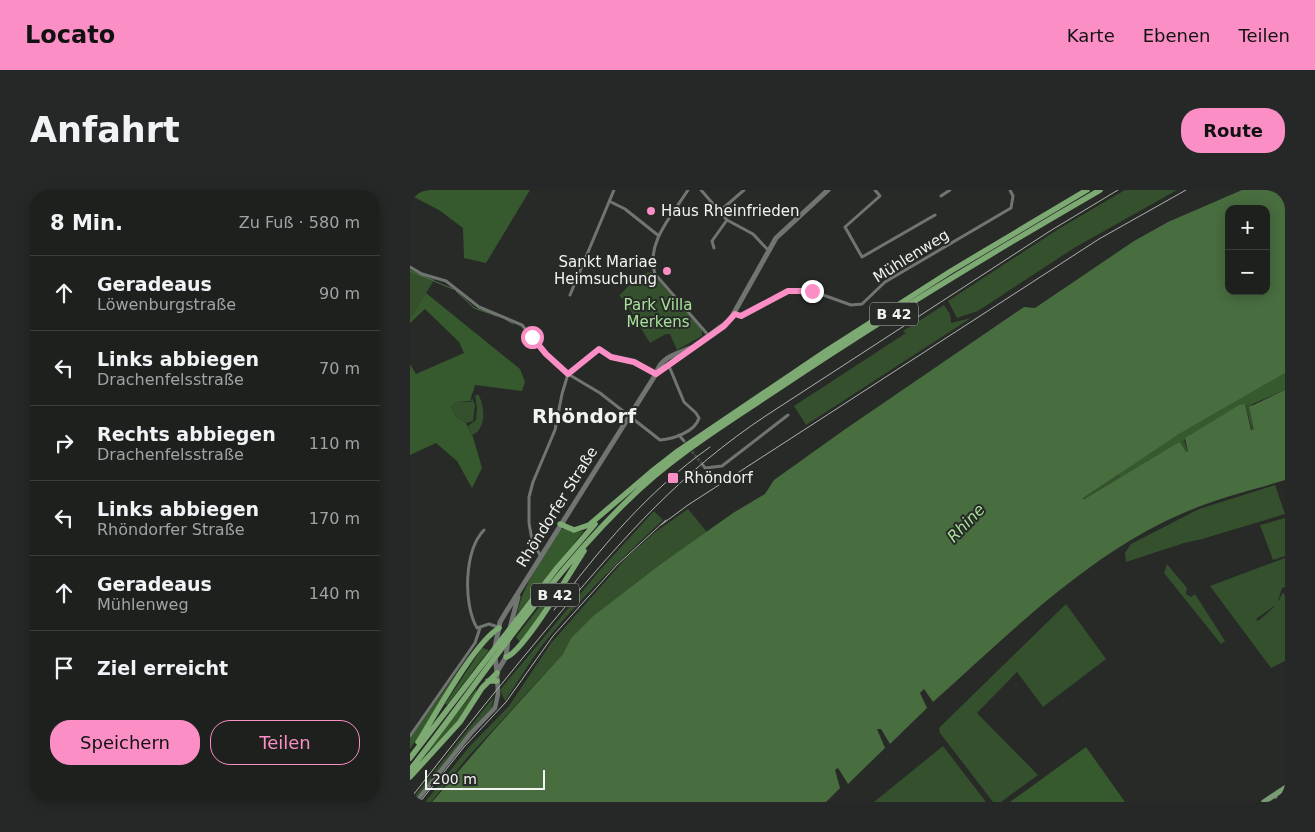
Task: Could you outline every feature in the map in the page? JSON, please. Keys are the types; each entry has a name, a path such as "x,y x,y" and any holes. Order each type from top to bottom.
{"highway":[{"name":"B 42","path":"410,770 565,568 599,529 690,444 880,316 1087,190"},
{"name":"B 42","path":"690,444 875,326 1100,190"},
{"name":"B 42","path":"560,524 574,530 589,525 680,453"},
{"name":"B 42","path":"410,757 581,539 610,507"},
{"name":"B 42","path":"506,657 511,656 530,634 599,529"},
{"path":"410,757 472,658 493,631 499,628"},
{"path":"410,778 460,722 488,681 496,673"},
{"path":"488,681 497,682"}],"main road":[{"path":"656,374 724,326 735,314 776,238 828,190"},
{"path":"667,368 662,367 661,364 665,359 693,347"},
{"name":"Rhöndorfer Straße","path":"496,673 495,645 499,628 560,524 661,364"},
{"name":"Rhöndorfer Straße","path":"496,673 506,657 508,636 519,592"},
{"path":"499,628 506,631 508,636"},
{"path":"495,645 498,652 506,657"},
{"path":"1264,802 1285,788"}],"street":[{"path":"570,295 588,249 611,202 614,190"},
{"path":"688,190 658,236 653,261 655,274 709,336"},
{"path":"701,190 728,220 753,234 768,250"},
{"path":"720,211 744,190"},
{"path":"875,190 880,196 845,227 862,257 935,215"},
{"path":"941,196 950,190"},
{"name":"Mühlenweg","path":"735,314 741,316 788,291 812,291 851,305 862,304 885,282 1011,208 1014,204 1010,190"},
{"path":"611,202 625,209 658,236"},
{"path":"714,248 712,241 728,220"},
{"path":"410,268 422,274 446,281 479,307 522,326 546,354 568,374 600,393 659,440 679,435 696,425 698,416 684,402 667,368"},
{"path":"541,557 531,536 529,497 533,482 556,430 562,394 568,374 599,349 611,357 634,362 656,374"},
{"path":"703,465 706,468 722,466 788,415"},
{"path":"679,435 690,444"},
{"path":"480,628 477,628 472,619 468,571 472,552 484,530"},
{"path":"410,736 475,643 480,628 489,624 499,628"},
{"name":"Rhöndorfer Straße","path":"416,802 471,733 495,708 498,694 496,673"},
{"path":"1274,795 1280,802"}],"green space":[{"path":"1125,190 1177,190 1074,248 978,311 957,318 948,301 1060,228"},
{"path":"410,269 423,276 435,279 410,318"},
{"name":"Park Villa Merkens","path":"651,272 702,330 702,336 677,350 670,334 666,334 650,343 624,300 619,296 640,274"},
{"path":"944,305 950,314 951,323 971,318 806,425 794,406 906,333 903,331"},
{"path":"1285,373 1285,390 1252,404 1255,429 1252,430 1245,404 1184,440 1188,451 1186,452 1180,443 1083,501 1082,498 1179,434"},
{"path":"478,394 482,405 483,417 480,428 472,435 468,426 476,420 475,396"},
{"path":"472,398 475,405 473,421 466,423 456,417 451,407 456,402 471,402"},
{"path":"1275,485 1285,514 1126,562 1125,553 1131,544 1199,509"},
{"path":"688,509 707,532 658,566 593,616 571,638 563,654 467,758 431,802 425,802 469,747 509,706 551,643 626,558 654,533"},
{"path":"654,511 663,520 569,613 541,647 505,701 500,690 600,570"},
{"path":"1285,518 1285,556 1273,560 1260,525"},
{"path":"1285,558 1285,587 1282,588 1278,602 1283,592 1285,596 1285,661 1271,668 1210,586","holes":["1275,606 1258,621 1256,619"]},
{"path":"1167,564 1187,588 1186,594 1191,597 1195,594 1225,641 1221,644 1164,573"},
{"path":"1066,604 1106,659 1043,707 1017,672 977,713 1038,775 1001,802 993,802 940,733 939,728"},
{"path":"493,698 492,708 470,731 413,802 410,802"},
{"path":"943,746 986,802 874,802"}],"shaded area":[{"path":"410,190 530,190 486,263 464,258 463,228 439,210 410,195"},
{"path":"426,293 520,369 525,382 522,391 475,385 470,401 456,402 451,407 456,417 466,423 473,437 482,468 472,488 457,461 436,443 410,455 410,364 416,374 464,353 459,342 425,309 410,323 410,318"},
{"path":"1285,373 1285,390 1252,404 1239,405 1121,478 1118,474 1179,434"},
{"path":"565,528 572,532 584,531 517,614 524,592 535,571 560,530"},
{"path":"554,588 556,589 521,643 516,637"},
{"path":"482,648 489,650 447,705 445,704"},
{"path":"461,667 462,669 410,749 410,738"},
{"path":"477,688 470,706 464,715 428,752 429,748"},
{"path":"1086,747 1125,802 1010,802"}],"water":[{"name":"Rhine","path":"1242,190 1285,190 1285,373 1179,434 1083,498 1083,500 1180,442 1186,452 1188,451 1185,438 1239,405 1245,404 1251,430 1254,429 1249,407 1285,390 1285,480 1198,507 1160,524 1124,544 1090,567 1025,619 933,702 924,689 920,693 927,708 890,744 881,729 877,729 885,748 848,784 838,768 835,770 840,788 826,802 432,802 563,654 571,638 593,616 658,566 733,513 765,494 774,480 844,430 1024,307 1035,308 1134,241 1168,222"}],"waterway":[{"path":"410,271 453,289"},
{"path":"456,291 474,308 497,316"},
{"path":"505,319 513,324"}],"tunnel":[{"path":"689,448 703,465"}],"tram line":[{"path":"661,525 688,505 1099,239 1186,190"},
{"path":"420,802 464,747 506,702 553,636 616,566 666,520"}],"railway":[{"path":"410,799 560,613 632,531 681,482 736,437 767,415 1050,231 1118,190"},
{"path":"554,610 607,543 645,502 687,464 710,447"}],"place":[{"name":"Haus Rheinfrieden","path":"651,211"},
{"name":"Sankt Mariae Heimsuchung","path":"667,271"},
{"name":"Rhöndorf","path":"673,478"}],"district":[{"name":"Rhöndorf","path":"584,416"}],"route":[{"path":"532,337 546,354 568,374 583,363 595,350 599,349 611,357 630,360 656,374 724,326 735,314 741,316 788,291 812,291"}]}
